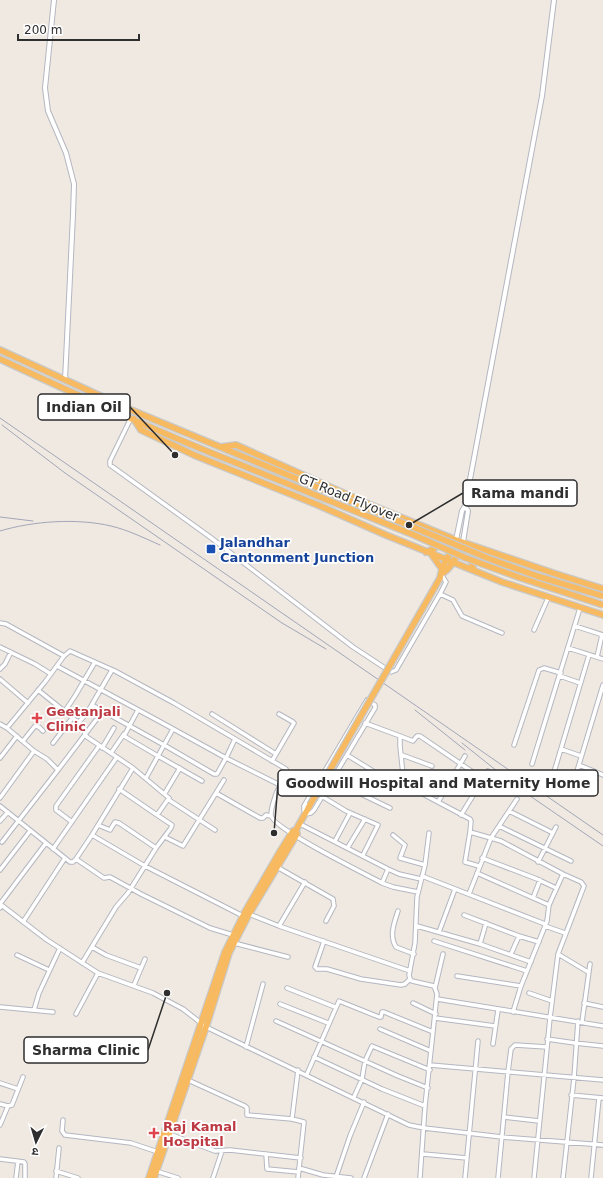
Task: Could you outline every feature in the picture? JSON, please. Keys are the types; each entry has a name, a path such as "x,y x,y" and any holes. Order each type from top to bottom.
{"highway":[{"name":"GT Road Flyover","path":"0,350 131,410 490,559 537,576 603,596"},
{"name":"GT Road Flyover","path":"0,359 132,419 466,558 603,605"},
{"path":"132,419 141,430 194,455 311,502 460,566 548,598 603,615"},
{"path":"221,447 236,445 362,501 456,540 603,589"},
{"path":"429,553 434,548 437,541 437,534 432,529"},
{"path":"154,1178 188,1080 225,952 233,935 243,916 293,835 297,834 296,830 441,574 456,540"},
{"path":"441,574 453,563 463,542"},
{"path":"475,571 472,567 473,555 477,550 482,548"},
{"path":"429,553 441,574"},
{"path":"149,1178 229,954 249,914 293,835"}],"street":[{"path":"54,0 45,88 46,100 48,111 66,153 74,184 65,380"},
{"path":"456,540 462,510 465,506 542,96 554,0"},
{"path":"132,419 110,461 110,465 210,537 353,647 391,672 396,670 440,594 446,582 441,574"},
{"path":"463,542 468,511 465,506"},
{"path":"440,594 453,600 462,616 502,633"},
{"path":"534,630 548,598"},
{"path":"532,764 580,608"},
{"path":"0,624 6,624 64,656"},
{"path":"575,626 603,635 597,657"},
{"path":"0,647 35,664 51,674"},
{"path":"568,648 603,659"},
{"path":"6,728 28,703 64,656 70,651 112,670 174,703 287,771 276,794 271,816 273,820 293,835 382,883 393,887 418,892"},
{"path":"0,669 5,664 11,652"},
{"path":"554,772 589,655"},
{"path":"65,711 85,681 94,662"},
{"path":"57,666 226,758 280,785"},
{"path":"514,745 539,670 544,668 580,683"},
{"path":"79,722 92,705 112,670"},
{"path":"0,679 28,703"},
{"path":"574,780 603,685"},
{"path":"38,690 79,722 84,727 87,738 146,778 164,793 169,800 215,830"},
{"path":"367,700 375,706 366,723 313,812 305,814 304,806 367,700"},
{"path":"92,705 214,774 218,773 235,739"},
{"path":"111,753 138,710"},
{"path":"212,714 276,754"},
{"path":"272,762 294,723 279,714"},
{"path":"53,743 73,718"},
{"path":"2,842 96,720"},
{"path":"366,723 413,741 417,736 420,736 483,779"},
{"path":"0,724 34,751 48,759 58,770"},
{"path":"23,741 35,726 39,727 43,731"},
{"path":"72,822 56,810 56,806 114,728"},
{"path":"146,778 173,729"},
{"path":"124,734 124,736 202,781"},
{"path":"0,758 17,736"},
{"path":"400,736 404,784"},
{"path":"254,750 258,743"},
{"path":"561,749 581,756"},
{"path":"0,798 34,751"},
{"path":"347,755 394,784 404,784 471,821 465,862 479,866"},
{"path":"402,755 432,766"},
{"path":"438,802 465,756"},
{"path":"53,849 117,757"},
{"path":"579,765 603,775"},
{"path":"0,806 53,849 72,862 92,835 132,768"},
{"path":"164,793 180,768"},
{"path":"418,791 432,771 473,795"},
{"path":"461,815 488,771"},
{"path":"164,837 180,846 183,846 224,780"},
{"path":"332,780 390,808"},
{"path":"82,963 116,907 131,889 156,848 172,828 172,825 119,789"},
{"path":"216,794 260,818 263,818 266,815 271,816"},
{"path":"323,796 350,813 378,826 363,855"},
{"path":"469,894 491,838 517,799"},
{"path":"157,815 169,800"},
{"path":"509,811 552,833"},
{"path":"0,821 8,812"},
{"path":"335,841 350,813"},
{"path":"348,847 364,819"},
{"path":"98,825 110,830 114,823 117,822 156,848"},
{"path":"300,824 399,874 421,878 455,889 565,933"},
{"path":"499,826 571,861"},
{"path":"538,862 556,827"},
{"path":"0,870 30,830"},
{"path":"470,832 501,841 538,862 581,882 584,886 558,954 543,1075 534,1178"},
{"path":"324,941 315,966 317,969 332,970 361,979 401,985 406,984 410,979 410,971 414,954 418,892 425,865 428,833"},
{"path":"92,835 146,866 243,916"},
{"path":"393,835 405,845 400,858 425,865"},
{"path":"0,908 0,904 46,843"},
{"path":"23,922 65,858"},
{"path":"76,858 104,878 110,877 210,928 233,935"},
{"path":"482,858 540,880 556,888"},
{"path":"277,866 333,899 334,906 326,921"},
{"path":"382,883 388,869"},
{"path":"477,873 549,905"},
{"path":"513,1012 521,986 545,925 549,905 563,874"},
{"path":"533,898 540,880"},
{"path":"279,926 304,882"},
{"path":"439,932 455,889"},
{"path":"0,904 23,922 98,973 134,985 170,1001 204,1025 246,1047 307,1074 409,1124 424,1128 502,1137 603,1145"},
{"path":"398,911 393,930 393,942 399,949 414,954"},
{"path":"249,914 279,926 410,971"},
{"path":"464,915 539,942"},
{"path":"480,944 486,923"},
{"path":"417,926 480,944 531,962"},
{"path":"511,954 519,936"},
{"path":"434,941 527,971"},
{"path":"234,943 288,957"},
{"path":"92,946 111,957 141,968"},
{"path":"34,1010 38,996 60,948"},
{"path":"420,1178 423,1154 425,1106 436,1016 437,1000 435,988 443,954"},
{"path":"558,954 588,972"},
{"path":"17,955 50,970"},
{"path":"134,985 145,959"},
{"path":"563,1178 574,1078 575,1043 584,1003 590,964"},
{"path":"76,1014 98,973"},
{"path":"458,976 521,986"},
{"path":"410,979 435,988"},
{"path":"246,1047 263,984"},
{"path":"287,988 335,1008"},
{"path":"529,993 552,1002"},
{"path":"437,1000 550,1018 580,1021 603,1026"},
{"path":"307,1074 328,1023 339,1001 379,1017 381,1017 382,1012 384,1012 433,1032"},
{"path":"413,1003 436,1016 495,1026"},
{"path":"584,1003 603,1007"},
{"path":"280,1004 328,1023"},
{"path":"0,1007 54,1012"},
{"path":"493,1044 498,1010"},
{"path":"276,1021 428,1088"},
{"path":"380,1029 432,1050"},
{"path":"548,1039 603,1046"},
{"path":"465,1178 478,1041"},
{"path":"354,1097 362,1079 365,1061 372,1046 430,1070"},
{"path":"498,1178 511,1049 513,1046 547,1047"},
{"path":"314,1057 425,1106"},
{"path":"430,1065 603,1080"},
{"path":"292,1120 298,1070"},
{"path":"0,1104 8,1106 13,1104 23,1077"},
{"path":"188,1080 245,1106 247,1115 303,1122 301,1158 298,1178"},
{"path":"0,1083 18,1089"},
{"path":"571,1095 601,1098 591,1178"},
{"path":"336,1177 350,1136 364,1102"},
{"path":"0,1125 8,1106"},
{"path":"364,1178 388,1114"},
{"path":"504,1117 539,1121"},
{"path":"63,1120 62,1131 65,1135 131,1143 158,1152"},
{"path":"169,1134 206,1148 222,1151 230,1150 301,1158"},
{"path":"56,1178 59,1148"},
{"path":"213,1178 222,1151"},
{"path":"266,1154 267,1169 299,1170 336,1177 351,1178"},
{"path":"423,1154 467,1158"},
{"path":"0,1159 18,1160 24,1162 26,1164 24,1178"},
{"path":"16,1178 18,1160"},
{"path":"156,1170 178,1178"},
{"path":"56,1171 78,1178"}],"railway":[{"path":"0,418 603,835"},
{"path":"2,425 65,473 282,623 326,649"},
{"path":"0,517 33,521"},
{"path":"0,531 41,523 70,521 84,522 111,526 136,534 160,545"},
{"path":"415,710 465,750"},
{"path":"462,743 517,787 603,846"}],"place":[{"name":"Indian Oil","path":"175,455"},
{"name":"Rama mandi","path":"409,525"},
{"name":"Jalandhar Cantonment Junction","path":"211,549"},
{"name":"Geetanjali Clinic","path":"37,718"},
{"name":"Goodwill Hospital and Maternity Home","path":"274,833"},
{"name":"Sharma Clinic","path":"167,993"},
{"name":"Raj Kamal Hospital","path":"154,1133"}]}
